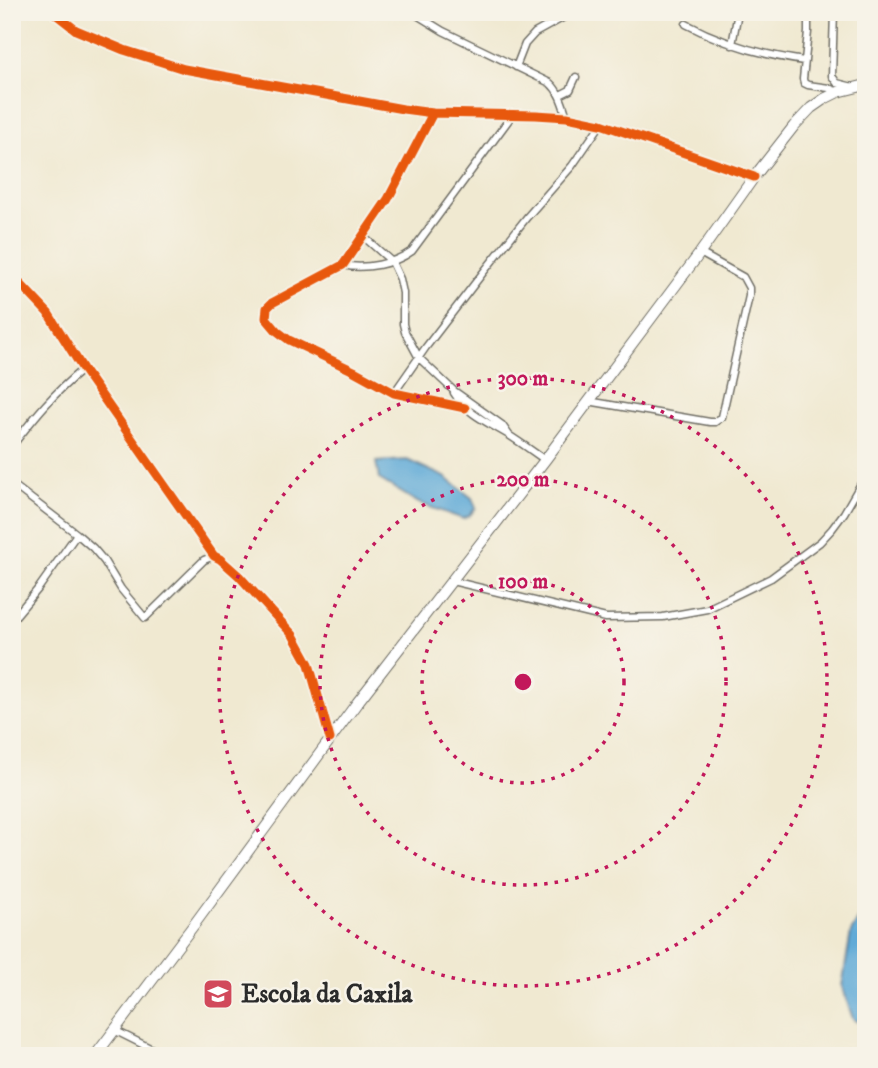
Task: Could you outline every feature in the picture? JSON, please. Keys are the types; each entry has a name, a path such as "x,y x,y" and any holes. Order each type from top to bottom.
{"main road":[{"path":"95,1056 330,739 545,460 794,126 811,108 838,92 866,85"}],"street":[{"path":"53,12 76,30 124,50 184,69 433,113 567,117 601,124 754,177"},
{"path":"412,12 443,31 550,83 560,95 567,117"},
{"path":"516,67 525,44 534,33 573,12"},
{"path":"732,45 738,12"},
{"path":"808,12 804,83 838,92"},
{"path":"834,12 832,76 840,85 855,88"},
{"path":"686,24 732,45 776,57 804,61"},
{"path":"560,95 570,90 576,77"},
{"path":"433,113 388,199 343,265 272,303 267,307 266,318 289,340 394,393 465,408"},
{"path":"343,265 357,267 392,262 412,251 513,114"},
{"path":"394,393 527,217 572,166 601,124"},
{"path":"364,237 392,262 400,279 403,324 419,358 454,391 502,425 509,435"},
{"path":"588,401 710,422 722,417 747,309 749,288 743,277 700,253"},
{"path":"12,275 48,313 83,369 214,556 239,576 293,635 309,664 330,739"},
{"path":"12,446 59,388 83,369"},
{"path":"454,391 465,408 545,460"},
{"path":"452,580 606,618 663,617 707,609 771,578 820,542 844,513 866,475"},
{"path":"12,484 77,534 99,555 121,589 145,618 204,560 214,556"},
{"path":"12,620 77,534"},
{"path":"114,1030 166,1056"}],"water":[{"path":"407,460 445,477 472,498 476,508 463,519 419,503 379,479 376,462"},
{"path":"866,907 866,1026 853,1019 842,986 851,932"}],"cycle path":[{"path":"53,12 76,30 124,50 184,69 433,113 567,117 601,124 754,177"},
{"path":"433,113 388,199 343,265 272,303 267,308 266,318 289,340 394,393 465,408"},
{"path":"12,275 48,313 83,369 214,556 239,576 293,635 309,664 330,739"}],"place":[{"name":"Escola da Caxila","path":"218,994"}]}
